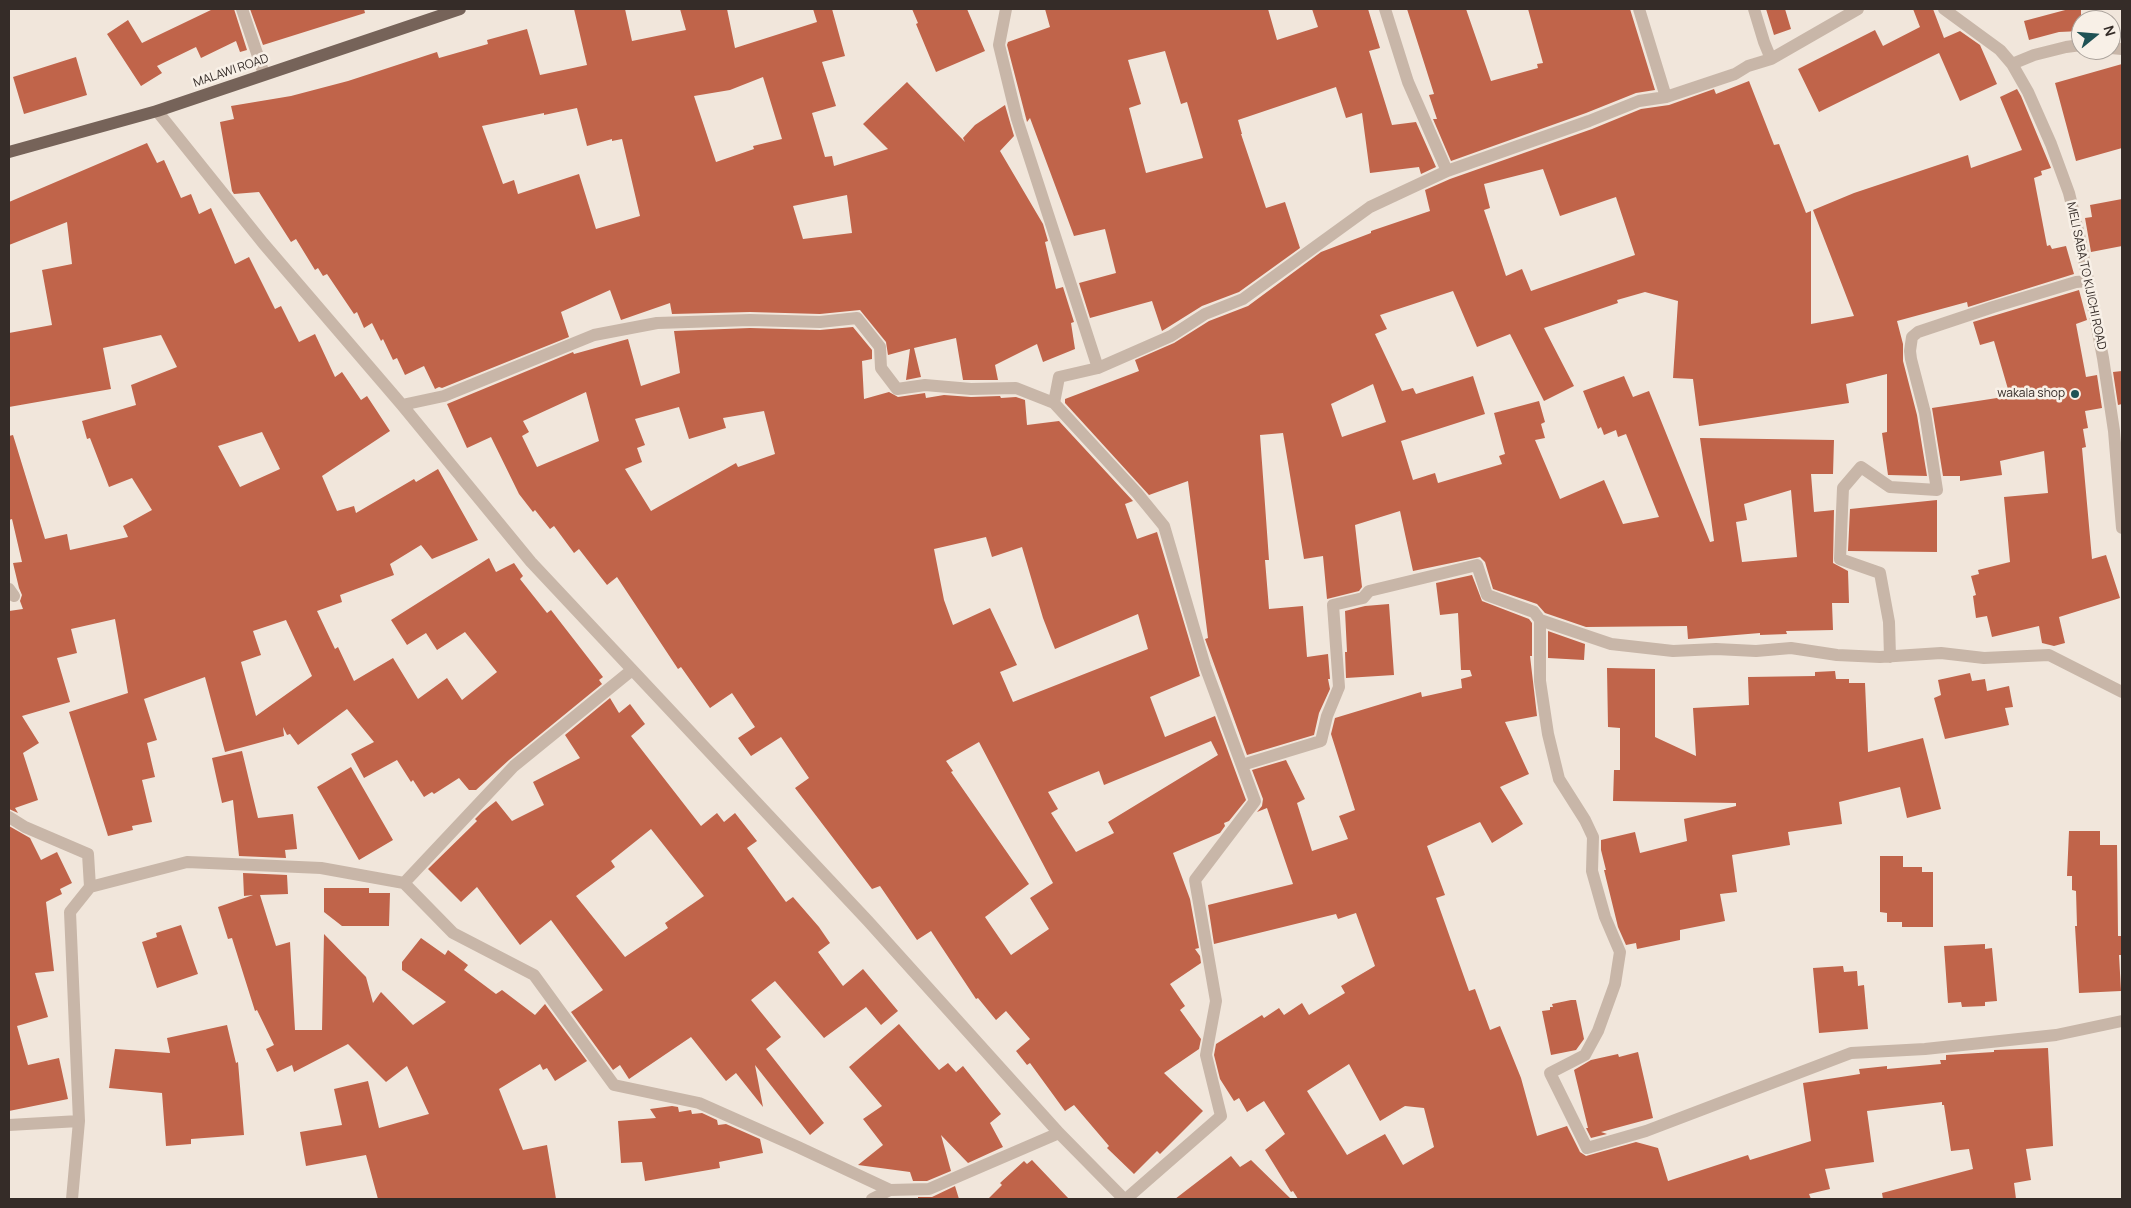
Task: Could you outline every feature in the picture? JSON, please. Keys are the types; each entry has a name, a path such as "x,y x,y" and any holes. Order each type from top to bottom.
{"main road":[{"name":"MALAWI ROAD","path":"9,152 157,111 460,9"}],"street":[{"path":"242,9 264,74"},
{"path":"1006,9 998,45 1017,119 1098,368"},
{"path":"1384,9 1408,82 1446,171"},
{"path":"1639,9 1666,97"},
{"path":"1754,9 1771,59"},
{"path":"1054,403 1059,376 1098,368 1170,336 1205,314 1244,299 1370,207 1446,171 1589,121 1639,101 1666,97 1735,74 1748,66 1771,59 1858,9"},
{"name":"MELI SABA TO KIJICHI ROAD","path":"1944,9 2000,50 2012,64 2028,92 2069,193 2080,239 2118,433 2122,528"},
{"path":"2012,64 2034,55 2071,46"},
{"path":"157,111 263,243 402,405 531,562 868,921 1059,1133 1125,1199 1221,1116 1206,1055 1216,1001 1195,880 1255,801 1205,666 1164,526 1137,493 1054,403 1016,388 971,389 925,385 897,389 881,368 880,347 857,318 820,322 750,320 657,323 594,335 444,396 402,405"},
{"path":"1890,656 1889,622 1880,573 1840,559 1843,488 1861,468 1890,487 1937,490 1925,413 1911,359 1912,337 1918,332 1993,307 2076,282 2088,281"},
{"path":"1242,765 1321,741 1339,687 1333,605 1363,598 1369,591 1477,565 1487,595 1534,612 1540,620 1611,644 1673,651 1716,649 1756,651 1791,648 1837,656 1890,656 1941,653 1984,658 2049,655 2122,692"},
{"path":"1540,620 1540,681 1548,734 1559,779 1586,820 1593,838 1592,871 1605,917 1620,952 1615,984 1598,1032 1585,1054 1550,1073 1586,1148 1646,1131 1851,1052 1924,1049 2056,1035 2122,1021"},
{"path":"404,883 514,766 632,670"},
{"path":"9,817 25,827 88,854 90,887"},
{"path":"72,1199 79,1121 70,912 90,887 187,862 321,868 404,883 454,933 534,975 614,1085 699,1103 890,1190"},
{"path":"9,1124 79,1121"},
{"path":"872,1199 890,1190 929,1189 1059,1133"}],"building":[{"path":"213,9 234,9 247,50 240,52 236,41 201,58 196,47 157,66 162,73 141,86 107,34 128,20 142,43"},
{"path":"250,9 364,9 365,13 263,45"},
{"path":"574,9 625,9 632,41 686,30 680,9 727,9 735,48 817,22 813,9 832,9 845,56 822,62 836,106 812,113 825,157 832,156 834,166 888,149 863,124 907,82 965,142 963,138 975,125 1005,105 1014,136 1000,151 1043,224 1048,241 1045,242 1056,289 1063,287 1074,322 1071,323 1075,349 1043,362 1037,344 995,365 998,380 963,380 956,338 914,348 921,377 906,380 910,349 888,355 886,342 860,310 820,314 750,312 672,314 670,303 621,320 610,290 561,312 569,337 442,388 435,389 424,366 405,375 397,358 393,360 383,339 381,341 372,323 364,328 357,312 354,314 327,274 323,276 318,268 315,270 296,239 291,242 259,192 234,194 232,191 220,122 234,119 231,106 291,96 348,81 437,52 439,58 488,44 487,40 527,29 540,75 587,65","holes":["763,77 782,139 753,146 754,149 716,162 694,96 730,90","577,108 587,146 612,139 612,141 622,139 640,216 596,229 579,174 518,194 514,180 503,184 482,126 544,113 544,115","847,195 852,233 803,239 793,206"]},
{"path":"912,9 967,9 985,51 936,72 916,24 918,23"},
{"path":"1045,9 1268,9 1277,40 1318,27 1312,9 1368,9 1380,48 1369,51 1392,125 1416,122 1436,167 1421,174 1419,167 1370,173 1362,113 1346,118 1336,87 1238,120 1266,208 1285,202 1300,248 1239,292 1202,306 1162,331 1152,301 1090,318 1079,283 1116,273 1105,229 1074,236 1030,118 1027,122 1007,45 1008,42 1050,27","holes":["1165,51 1181,104 1187,102 1203,158 1146,173 1129,108 1141,104 1128,60"]},
{"path":"1407,9 1466,9 1491,81 1538,68 1537,64 1543,63 1528,9 1630,9 1655,90 1636,93 1586,113 1451,161 1433,119 1437,119 1429,95 1434,94"},
{"path":"1766,9 1785,9 1791,29 1774,35"},
{"path":"1913,9 1933,9 1944,38 1960,31 1980,45 1997,84 1960,101 1939,53 1819,112 1798,69 1875,30 1883,46 1920,27"},
{"path":"2069,9 2081,9 2071,10 2071,31 2059,32 2029,40 2024,21"},
{"path":"76,57 87,95 24,114 13,77"},
{"path":"2122,64 2122,148 2076,161 2055,83"},
{"path":"1749,81 1774,145 1779,144 1806,213 1811,211 1811,324 1854,316 1813,210 1854,193 1968,155 1971,168 2022,150 2000,97 2017,89 2021,96 2051,168 2041,171 2042,175 2034,178 2047,246 2050,245 2052,249 2066,246 2074,274 1968,307 1967,302 1897,321 1903,344 1903,361 1917,415 1927,476 1888,475 1882,433 1887,432 1887,374 1846,384 1849,403 1699,426 1693,379 1673,378 1678,301 1645,292 1617,300 1618,303 1544,328 1574,386 1544,401 1510,334 1477,347 1453,291 1380,315 1387,329 1375,334 1402,391 1413,388 1416,394 1473,376 1485,414 1401,441 1413,480 1435,473 1438,483 1502,464 1499,456 1505,454 1494,413 1539,401 1545,422 1541,424 1545,438 1535,440 1560,499 1604,480 1623,524 1659,517 1626,434 1618,437 1616,430 1604,435 1601,427 1598,429 1583,391 1624,376 1633,397 1649,391 1710,542 1714,541 1700,438 1834,440 1833,474 1811,474 1814,512 1834,510 1833,563 1848,571 1849,603 1832,603 1833,630 1786,631 1787,634 1760,635 1760,633 1688,639 1687,626 1586,627 1545,613 1537,604 1493,589 1485,562 1480,557 1413,571 1400,511 1355,525 1362,587 1359,591 1327,599 1323,556 1304,559 1283,433 1260,435 1269,560 1265,560 1269,609 1303,606 1307,657 1328,654 1330,689 1319,713 1314,735 1247,755 1205,639 1208,638 1188,481 1149,495 1065,403 1065,399 1139,371 1135,360 1174,343 1209,321 1248,306 1321,252 1371,233 1371,231 1430,211 1425,190 1450,179 1592,129 1641,109 1669,105 1714,89 1716,94","holes":["1543,169 1560,216 1616,197 1635,255 1531,291 1522,269 1506,276 1484,210 1490,208 1484,184","1373,384 1386,422 1342,437 1331,404","1791,490 1797,557 1742,562 1736,522 1747,520 1744,504"]},
{"path":"147,143 157,163 164,160 181,198 191,194 199,214 211,208 235,264 249,257 275,309 281,306 299,342 315,334 335,377 342,372 361,400 367,396 390,431 322,476 337,511 354,506 356,513 414,479 416,482 438,469 478,540 432,559 421,545 390,564 394,575 340,595 342,602 317,611 335,649 338,647 354,681 393,658 418,699 447,678 462,700 497,672 465,632 437,650 426,633 407,645 391,620 489,558 496,572 514,563 523,576 520,579 547,613 551,610 603,677 599,680 602,684 509,760 476,790 469,790 459,778 434,794 432,792 424,797 413,780 411,782 397,760 364,778 351,754 374,742 347,709 298,745 290,734 287,735 283,727 284,736 225,752 205,677 144,699 157,740 147,743 155,777 142,780 152,822 132,826 133,830 108,836 69,712 128,693 115,619 71,629 77,653 57,658 70,702 22,716 39,743 23,753 38,800 15,808 18,813 9,809 9,611 23,609 20,601 22,595 13,563 22,562 12,519 9,520 9,436 13,435 45,539 67,534 70,550 128,537 123,526 152,510 132,478 109,487 90,438 87,439 82,421 136,405 131,385 177,367 161,335 103,348 111,389 9,407 9,333 52,325 42,270 72,264 67,222 9,245 9,202","holes":["262,432 280,469 240,487 218,446","286,620 312,676 256,716 241,662 261,655 253,631"]},
{"path":"2122,199 2122,246 2091,252 2085,218 2092,217 2090,205"},
{"path":"2079,290 2087,320 2076,324 2086,377 2097,375 2102,408 2085,411 2088,428 2083,429 2086,447 2082,448 2092,559 2106,555 2120,598 2059,617 2065,643 2054,646 2042,643 2039,626 1992,637 1987,616 1976,618 1973,596 1976,595 1971,576 1979,574 1978,570 2010,562 2004,497 2048,493 2044,451 2000,461 2002,475 1960,481 1960,476 1943,476 1932,408 2010,396 1994,341 1980,345 1973,322"},
{"path":"853,327 872,350 872,359 862,361 864,399 889,392 898,397 925,393 926,398 944,395 971,397 1000,396 1001,398 1016,397 1025,400 1027,425 1059,421 1133,501 1125,504 1137,539 1157,532 1200,676 1150,697 1165,737 1215,716 1246,800 1229,821 1224,823 1225,826 1220,833 1173,853 1190,899 1199,948 1195,949 1200,956 1201,963 1170,984 1185,1006 1180,1010 1201,1039 1199,1049 1164,1073 1203,1111 1160,1154 1157,1151 1134,1174 1107,1148 1109,1146 1074,1105 1065,1111 1030,1063 1027,1065 1016,1051 1030,1039 1006,1011 996,1020 978,998 976,999 931,931 917,940 880,886 872,889 795,788 809,778 781,737 751,756 738,738 755,727 732,693 710,708 681,667 678,669 617,577 607,585 579,549 574,553 554,526 550,529 535,510 533,512 519,494 491,437 467,448 447,404 573,352 574,354 628,339 641,386 680,373 674,331 750,328 820,330","holes":["586,392 599,441 537,467 522,436 529,432 523,421","679,407 689,439 726,428 723,418 764,411 775,454 738,467 736,463 651,511 625,469 642,462 637,448 645,445 635,419","986,537 992,557 1022,547 1043,618 1055,649 1138,614 1148,649 1013,702 1000,672 1017,665 990,608 953,625 944,600 934,549","1211,741 1218,755 1108,822 1114,833 1076,852 1051,813 1058,809 1048,792 1099,771 1104,785","979,742 1053,883 1030,898 1049,929 1011,955 985,917 1029,884 951,772 953,771 946,761"]},
{"path":"2122,371 2122,404 2118,405 2113,372"},
{"path":"1937,500 1937,552 1848,551 1850,509"},
{"path":"1472,575 1482,601 1529,619 1532,623 1532,656 1530,656 1537,716 1505,722 1529,774 1500,787 1523,824 1492,843 1480,822 1427,846 1445,895 1436,898 1469,991 1475,989 1490,1030 1500,1026 1521,1078 1537,1136 1567,1126 1580,1152 1586,1156 1636,1142 1658,1148 1668,1181 1748,1155 1750,1160 1811,1141 1803,1083 1860,1074 1859,1069 1887,1066 1887,1069 1941,1064 1940,1060 1946,1060 1946,1055 1994,1052 1994,1050 2048,1048 2053,1146 2026,1149 2031,1180 2014,1183 2016,1199 1883,1199 1882,1193 1973,1169 1969,1149 1951,1151 1942,1102 1867,1111 1874,1162 1825,1169 1830,1189 1809,1194 1811,1199 1298,1199 1293,1191 1291,1192 1265,1150 1285,1134 1264,1101 1247,1112 1239,1098 1234,1101 1220,1079 1214,1055 1216,1044 1262,1015 1264,1018 1279,1008 1284,1015 1302,1003 1309,1015 1345,993 1341,986 1375,966 1356,913 1338,919 1336,914 1214,944 1208,905 1293,884 1267,808 1257,812 1262,806 1263,799 1252,770 1286,760 1305,799 1297,803 1312,851 1348,839 1339,816 1355,810 1331,734 1335,718 1421,692 1422,697 1462,688 1461,679 1472,676 1470,670 1461,670 1458,613 1440,615 1436,583","holes":["1349,1064 1380,1121 1405,1106 1424,1108 1434,1147 1403,1165 1385,1134 1347,1155 1307,1091"]},
{"path":"1389,604 1394,675 1346,678 1345,611 1365,606"},
{"path":"1548,631 1585,644 1584,660 1548,658"},
{"path":"1607,668 1655,669 1655,737 1696,756 1693,708 1749,705 1748,677 1815,676 1815,672 1835,671 1836,679 1849,679 1849,683 1865,683 1868,752 1923,738 1941,809 1907,818 1900,787 1839,802 1842,824 1788,832 1790,845 1732,855 1737,892 1720,894 1725,921 1680,930 1680,940 1637,949 1636,943 1626,945 1618,927 1604,870 1606,870 1601,850 1601,840 1635,832 1640,853 1687,841 1684,819 1736,806 1736,803 1613,801 1614,770 1620,770 1620,728 1608,727"},
{"path":"1970,673 1972,681 1985,679 1987,691 2009,686 2013,707 2005,708 2009,725 1945,739 1934,698 1941,695 1938,680"},
{"path":"610,698 619,713 630,704 645,724 631,736 701,826 717,813 724,822 735,813 757,841 747,848 786,902 793,897 830,943 818,952 843,986 863,969 898,1011 881,1025 866,1007 824,1038 775,981 751,1000 781,1037 766,1049 824,1123 810,1135 755,1065 763,1107 736,1073 726,1081 691,1037 629,1079 620,1065 613,1070 571,1012 603,990 551,920 520,945 477,887 461,902 428,869 477,821 475,819 482,812 496,801 512,821 544,805 533,782 580,758 565,735","holes":["651,829 704,896 665,923 668,928 625,957 576,896 615,867 611,861"]},
{"path":"242,751 258,818 293,814 297,849 285,850 286,858 239,856 233,800 222,803 212,758"},
{"path":"351,767 393,840 359,860 317,787"},
{"path":"9,826 30,838 41,860 57,852 72,883 60,889 62,894 46,902 54,971 35,973 48,1017 17,1026 28,1065 59,1058 68,1099 9,1111"},
{"path":"2069,831 2100,831 2100,845 2117,845 2118,936 2122,936 2122,955 2119,955 2121,991 2079,993 2075,926 2077,926 2076,891 2072,890 2072,876 2067,876"},
{"path":"1880,856 1903,856 1903,867 1922,867 1922,872 1933,872 1933,927 1902,927 1902,922 1887,922 1887,913 1880,912"},
{"path":"243,873 287,875 288,894 260,895 276,946 290,942 295,1030 322,1030 324,934 366,977 373,1003 381,992 413,1025 446,1002 402,970 402,962 421,938 445,955 448,950 468,965 464,970 496,994 502,990 535,1015 545,1004 587,1061 555,1081 547,1068 543,1070 540,1064 499,1089 523,1150 547,1145 556,1199 378,1199 366,1155 306,1166 300,1132 342,1125 334,1089 368,1081 379,1128 429,1114 407,1066 386,1082 348,1044 294,1072 292,1065 277,1072 266,1049 274,1045 257,1010 255,1011 232,938 228,939 218,907 253,895 244,896"},
{"path":"324,888 369,888 369,893 390,893 389,926 342,926 324,912"},
{"path":"181,925 198,974 157,988 142,942 157,937 156,933"},
{"path":"1985,944 1985,949 1992,948 1997,1001 1985,1002 1985,1006 1962,1007 1961,1002 1948,1003 1944,946"},
{"path":"1843,966 1844,972 1857,971 1858,986 1864,985 1868,1029 1819,1033 1813,968"},
{"path":"1576,1000 1584,1039 1576,1050 1551,1055 1542,1011 1550,1010 1550,1007 1553,1007 1552,1004"},
{"path":"899,1024 939,1070 948,1063 956,1072 963,1066 1001,1114 990,1123 1003,1147 968,1163 941,1135 951,1171 927,1181 913,1181 910,1172 858,1165 883,1145 863,1119 882,1106 849,1067"},
{"path":"227,1025 236,1063 238,1062 244,1135 191,1139 191,1144 166,1146 162,1093 109,1088 115,1049 170,1053 167,1038"},
{"path":"1638,1052 1653,1118 1601,1132 1607,1134 1591,1138 1586,1128 1588,1128 1574,1070 1591,1060 1618,1054 1619,1057"},
{"path":"678,1107 679,1112 691,1110 692,1114 702,1113 717,1120 718,1125 726,1124 760,1139 763,1153 719,1162 720,1168 645,1181 642,1162 621,1163 618,1121 656,1118 650,1109"},
{"path":"1231,1156 1240,1167 1251,1160 1291,1199 1175,1199"},
{"path":"1032,1160 1069,1199 988,1199 1002,1185 1000,1183 1024,1161 1027,1164"},
{"path":"955,1186 959,1199 918,1199 918,1197 932,1197"}],"place":[{"name":"wakala shop","path":"2075,394"}]}
